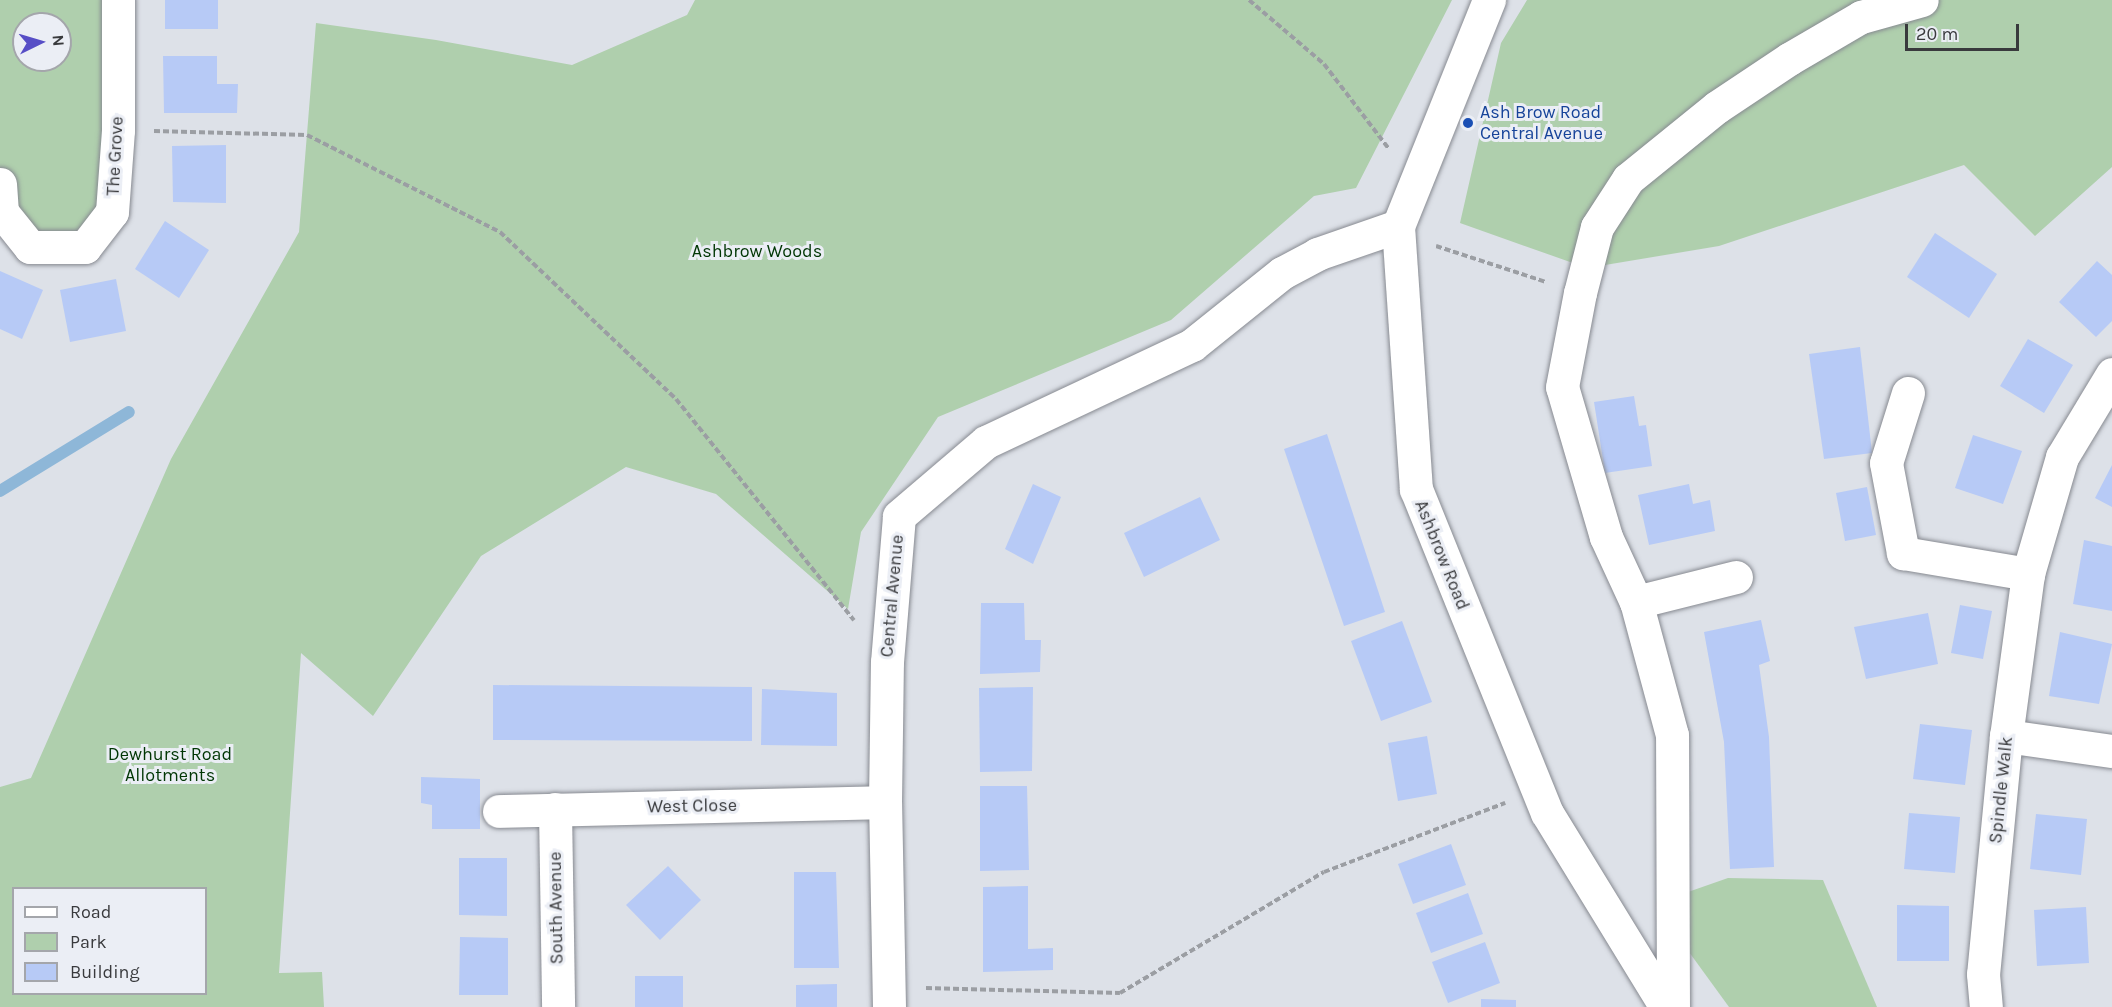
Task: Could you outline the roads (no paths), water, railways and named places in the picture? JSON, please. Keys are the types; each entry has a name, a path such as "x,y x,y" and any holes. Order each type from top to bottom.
{"street":[{"name":"The Grove","path":"0,184 2,212 30,247 85,247 112,212 117,130 118,0"},
{"name":"Ashbrow Road","path":"1489,0 1398,230 1416,489 1547,813 1666,1007"},
{"path":"1673,1007 1672,735 1636,602 1606,537 1562,387 1580,294 1597,227 1628,179 1716,106 1789,59 1862,17 1922,0"},
{"name":"Central Avenue","path":"889,997 885,802 886,662 899,516 986,441 1192,345 1282,273 1317,254 1398,230"},
{"name":"Spindle Walk","path":"1986,1007 1983,974 2006,736 2028,574 2062,457 2112,374"},
{"path":"1908,393 1886,462 1903,553 2028,574"},
{"path":"1636,602 1736,577"},
{"path":"2006,736 2112,751"},
{"name":"West Close","path":"499,811 885,802"},
{"name":"South Avenue","path":"555,809 558,1007"}],"waterway":[{"path":"0,491 129,412"}],"place":[{"name":"Ash Brow Road Central Avenue","path":"1468,123"}],"park label":[{"name":"Ashbrow Woods","path":"757,251"},
{"name":"Dewhurst Road Allotments","path":"170,765"}]}
